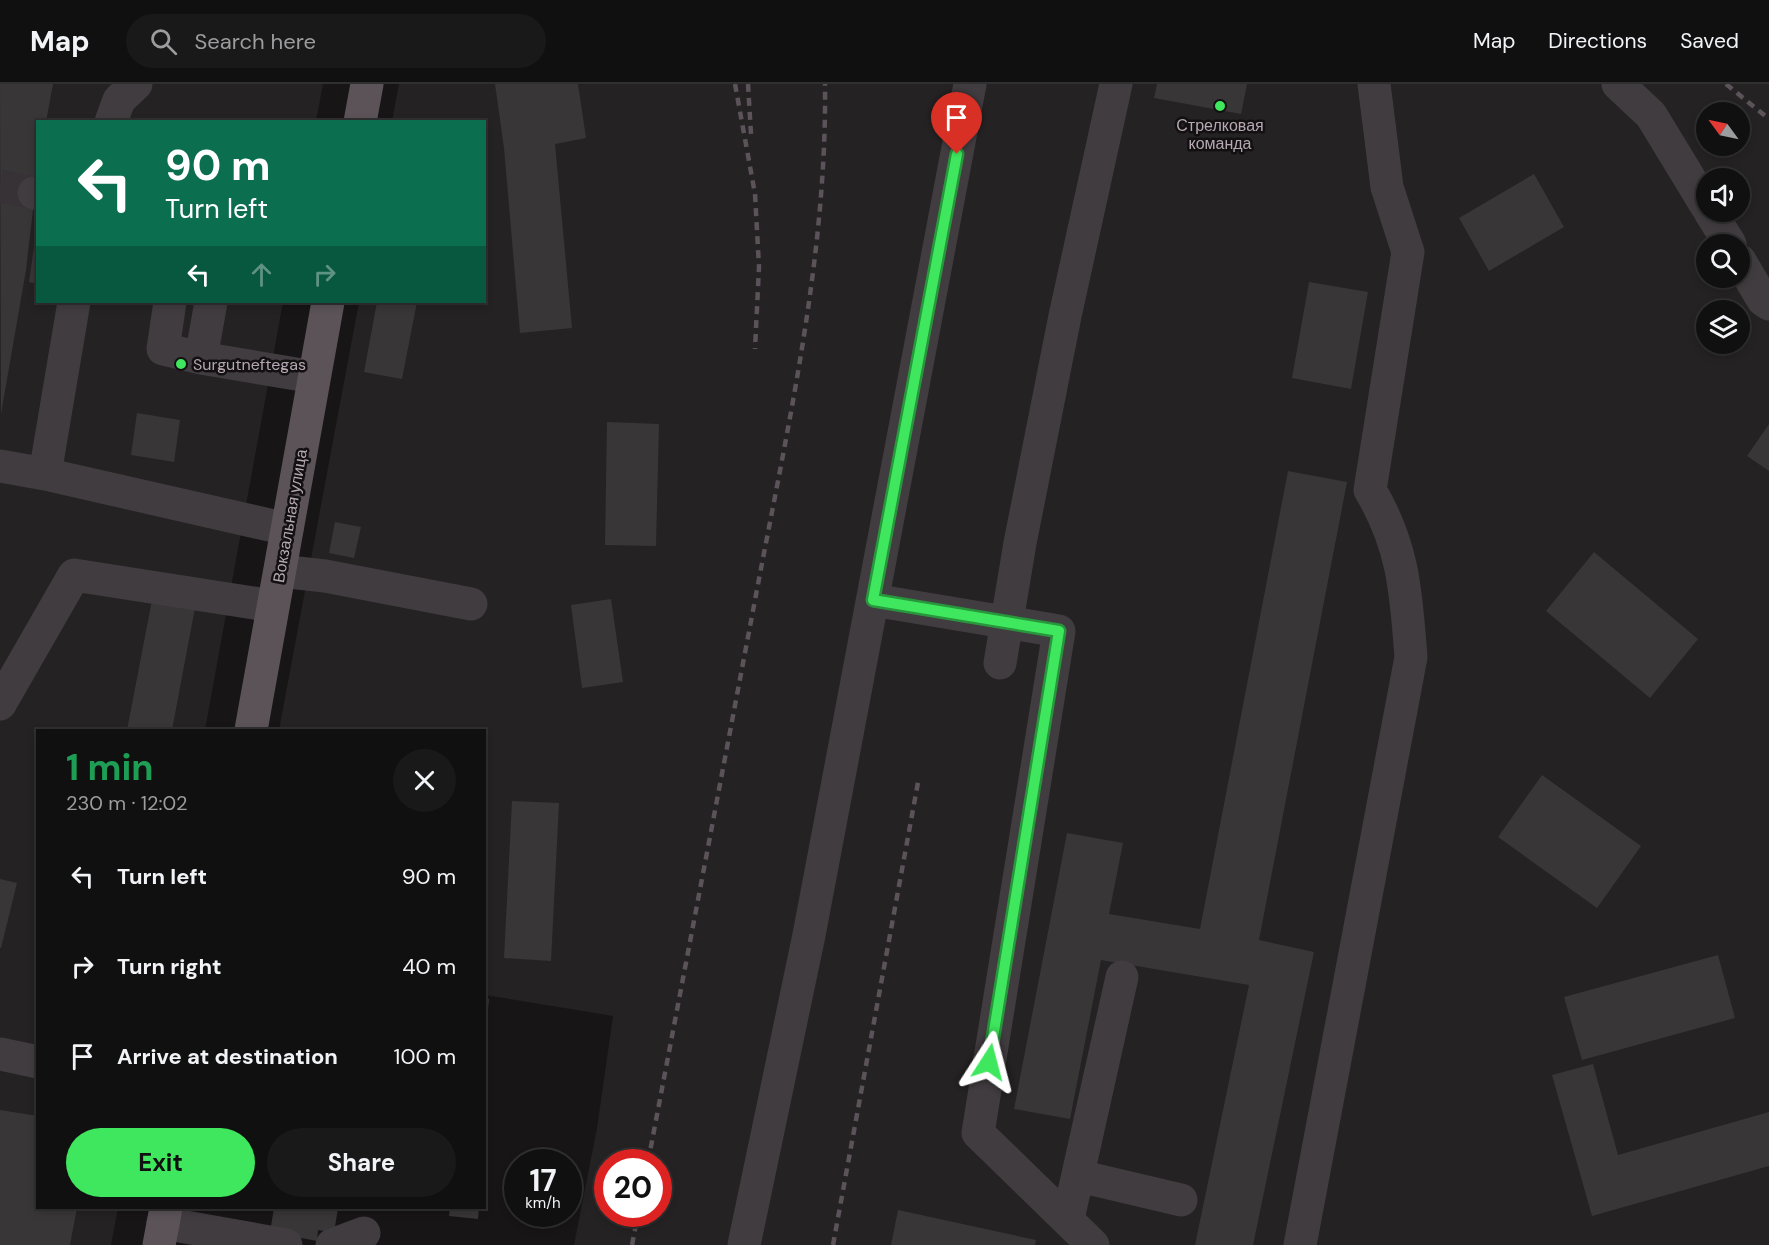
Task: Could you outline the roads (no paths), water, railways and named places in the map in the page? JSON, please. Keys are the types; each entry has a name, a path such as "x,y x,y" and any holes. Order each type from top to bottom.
{"main road":[{"path":"360,120 367,84"},
{"name":"Вокзальная улица","path":"251,729 328,303"}],"lane":[{"path":"112,120 119,100 136,84"},
{"path":"744,1245 809,935 970,84"},
{"path":"1000,663 1020,543 1065,316 1116,84"},
{"path":"1300,1245 1412,657 1405,578 1388,521 1370,490 1408,252 1387,187 1374,84"},
{"path":"1618,84 1651,115 1696,189"},
{"path":"1750,277 1769,304"},
{"path":"45,474 74,303"},
{"path":"170,303 163,349 201,358 314,377"},
{"path":"201,358 211,303"},
{"path":"0,466 45,474 287,529"},
{"path":"280,571 325,576 471,604"},
{"path":"0,704 74,575 273,606"},
{"path":"873,600 1059,631 978,1133 1093,1245"},
{"path":"1068,1219 1122,977"},
{"path":"0,1054 36,1062"},
{"path":"1079,1176 1181,1200"},
{"path":"162,1225 286,1245"},
{"path":"332,1245 364,1233"}],"tunnel":[{"path":"0,186 34,193"}],"railway":[{"path":"735,84 755,194 759,267 755,349"},
{"path":"748,84 751,134"},
{"path":"650,1149 794,395 820,209 825,84"},
{"path":"1726,84 1769,119"},
{"path":"833,1245 919,777"},
{"path":"632,1245 635,1227"}],"place":[{"name":"Стрелковая команда","path":"1220,106"},
{"name":"Surgutneftegas","path":"181,364"}]}
